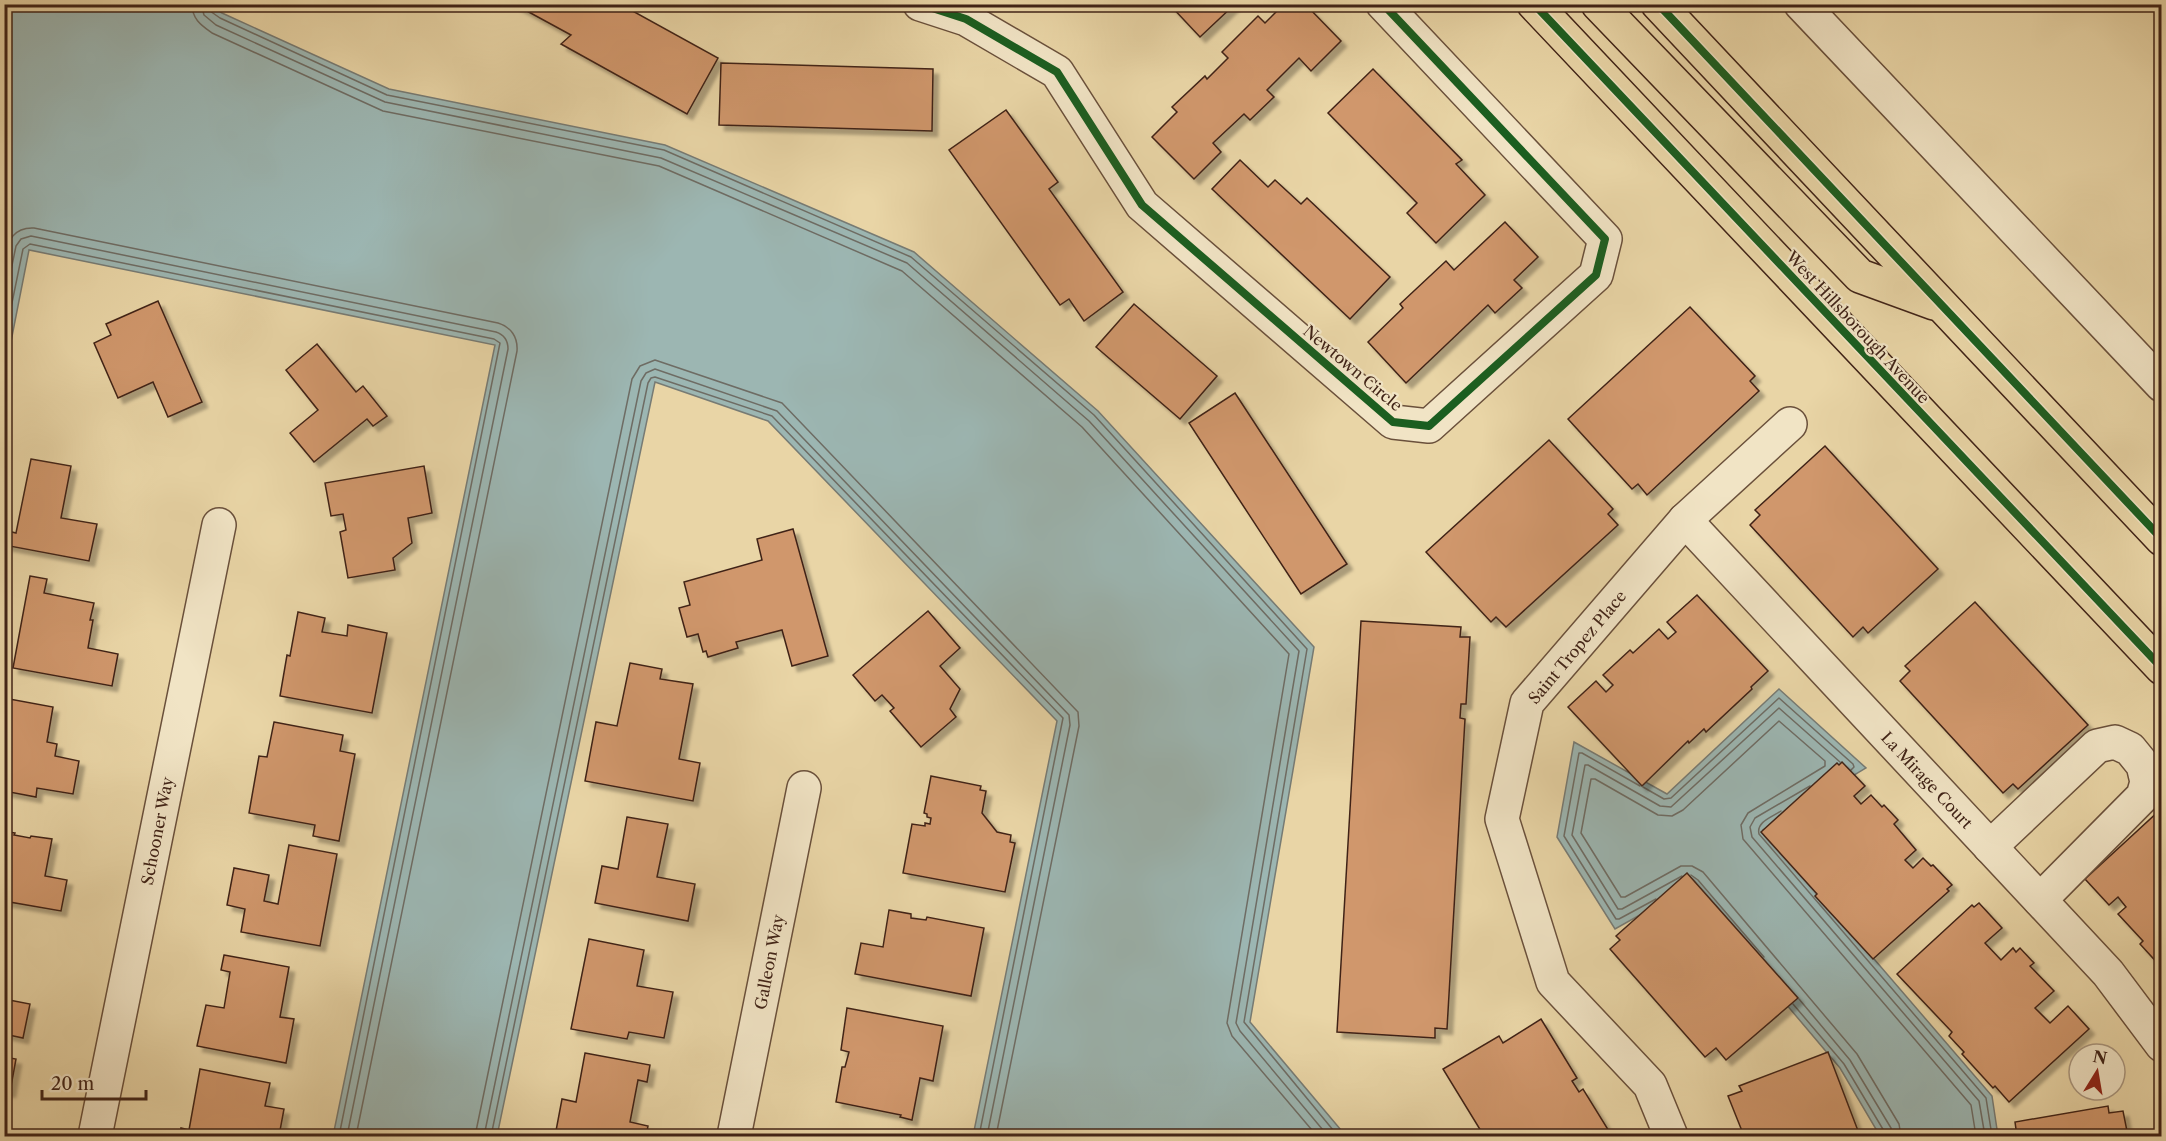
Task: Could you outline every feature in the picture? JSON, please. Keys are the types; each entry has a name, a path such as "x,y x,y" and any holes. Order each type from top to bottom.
{"main road":[{"name":"West Hillsborough Avenue","path":"1534,4 2162,668"},
{"path":"1598,4 1860,276 1941,305"},
{"path":"1658,4 2162,539"}],"street":[{"name":"Newtown Circle","path":"920,4 966,19 1057,72 1142,205 1393,422 1429,426 1596,275 1605,239 1383,4"},
{"path":"1801,4 2156,371"},
{"name":"Saint Tropez Place","path":"1671,1137 1650,1085 1553,982 1502,819 1527,703 1685,520 1790,424"},
{"name":"La Mirage Court","path":"1685,520 2108,973 2162,1046"},
{"name":"Schooner Way","path":"95,1137 219,525"},
{"path":"1990,847 2097,746 2115,742 2130,749 2143,765 2147,782 2143,796 2040,900"},
{"name":"Galleon Way","path":"734,1137 804,788"}],"water":[{"path":"5,4 211,5 222,13 389,89 665,145 914,252 1098,411 1314,647 1250,1022 1346,1136 973,1136 1057,721 768,421 655,382 497,1136 333,1136 495,345 29,250 5,372"},
{"path":"1779,689 1866,768 1763,830 1992,1096 1998,1136 1880,1136 1840,1068 1688,888 1615,929 1557,837 1574,742 1667,794"}],"building":[{"path":"514,4 620,4 718,58 687,114 561,44 571,35"},
{"path":"1169,4 1235,4 1200,37"},
{"path":"1284,4 1305,4 1341,41 1311,71 1299,58 1267,90 1274,97 1250,120 1244,114 1213,143 1221,152 1194,179 1152,137 1177,112 1172,107 1205,76 1207,79 1228,58 1222,52 1258,16 1265,23"},
{"path":"721,63 933,69 932,131 719,125"},
{"path":"1373,69 1462,160 1456,164 1485,195 1436,243 1407,213 1417,203 1328,113"},
{"path":"1006,110 1058,182 1049,189 1123,292 1084,321 1069,299 1060,305 949,150"},
{"path":"1240,160 1268,187 1275,180 1301,204 1307,198 1390,277 1350,319 1212,189"},
{"path":"1505,222 1538,257 1514,280 1522,288 1495,313 1488,305 1406,383 1368,342 1403,308 1400,304 1446,261 1454,270"},
{"path":"158,301 202,402 168,417 153,382 118,398 94,343 111,335 106,324"},
{"path":"1134,304 1217,376 1180,419 1096,347"},
{"path":"1690,307 1755,376 1750,381 1759,391 1647,495 1638,484 1632,489 1568,419"},
{"path":"317,344 356,392 363,386 387,416 373,426 367,419 314,462 290,433 318,410 286,370"},
{"path":"1235,393 1347,564 1301,594 1189,423"},
{"path":"1549,440 1613,509 1608,514 1618,525 1506,627 1496,617 1491,622 1426,552"},
{"path":"1825,446 1938,569 1868,633 1863,627 1853,637 1750,525 1760,515 1755,510"},
{"path":"31,459 71,466 61,518 97,524 89,561 4,545 4,530 16,533"},
{"path":"424,466 432,513 408,518 412,543 393,558 395,570 348,578 340,532 346,530 343,514 331,516 325,483"},
{"path":"793,529 828,656 792,666 782,630 736,642 738,648 708,657 706,651 703,652 698,634 687,637 679,608 690,605 684,582 762,560 757,539"},
{"path":"30,576 47,579 44,593 94,603 88,648 118,654 112,686 13,668"},
{"path":"1697,595 1768,671 1706,732 1704,729 1689,743 1688,741 1642,786 1568,707 1596,681 1606,692 1613,685 1603,675 1630,650 1633,653 1659,629 1668,639 1676,632 1667,622"},
{"path":"1975,602 2088,725 2018,789 2013,784 2003,793 1900,681 1910,671 1905,666"},
{"path":"928,611 960,648 940,666 960,689 950,709 956,717 921,747 890,711 894,708 882,695 875,701 853,675"},
{"path":"298,612 325,618 322,632 347,636 348,625 387,633 372,713 280,696"},
{"path":"1361,621 1461,627 1460,637 1470,637 1466,704 1461,704 1460,718 1465,719 1447,1029 1435,1028 1435,1038 1337,1032"},
{"path":"630,663 662,669 660,679 693,684 679,759 700,763 693,801 585,781 596,722 617,726"},
{"path":"4,698 53,707 47,742 57,744 55,756 79,761 73,794 37,788 36,797 4,791"},
{"path":"274,722 343,735 340,751 355,754 339,841 313,836 315,825 249,813 259,756 267,757"},
{"path":"1842,762 1865,786 1854,796 1861,804 1871,795 1898,820 1894,824 1916,850 1905,860 1913,868 1923,858 1952,885 1947,889 1949,891 1873,959 1815,896 1817,894 1761,832 1837,763 1839,765"},
{"path":"931,776 981,786 980,790 986,791 982,813 997,832 1011,835 1010,842 1015,843 1005,892 903,873 912,824 925,826 925,823 930,824 931,818 924,813"},
{"path":"2160,810 2162,811 2162,968 2140,944 2143,941 2118,914 2126,907 2118,897 2109,905 2085,879"},
{"path":"627,817 668,824 657,877 695,884 688,921 595,903 602,866 618,869"},
{"path":"4,831 30,838 31,836 52,839 45,876 67,880 61,911 4,901"},
{"path":"289,845 337,854 320,946 241,932 245,909 227,905 234,868 269,875 264,901 278,904"},
{"path":"1687,873 1798,998 1726,1060 1716,1048 1705,1057 1610,949 1620,940 1616,936"},
{"path":"1979,903 2002,928 1985,943 2001,960 2013,948 2016,952 2020,948 2034,963 2030,966 2054,991 2035,1008 2050,1023 2068,1006 2089,1029 2075,1042 2067,1042 2067,1049 2009,1102 1962,1054 1964,1052 1949,1036 1952,1032 1897,974 1972,905 1974,907"},
{"path":"889,910 911,914 911,918 926,920 927,917 984,928 971,996 855,974 861,943 883,947"},
{"path":"589,939 644,950 637,986 673,992 664,1038 629,1032 627,1039 571,1029"},
{"path":"224,955 289,967 280,1017 294,1019 286,1063 197,1046 206,1005 224,1008 230,972 221,970"},
{"path":"4,999 30,1004 23,1038 4,1034"},
{"path":"847,1008 943,1026 933,1081 920,1078 912,1120 900,1117 901,1115 836,1102 842,1067 845,1067 849,1052 841,1050"},
{"path":"1541,1019 1577,1078 1572,1081 1579,1092 1583,1089 1612,1136 1484,1136 1443,1069 1499,1036 1503,1043"},
{"path":"1828,1052 1860,1136 1744,1136 1728,1096 1742,1091 1739,1086"},
{"path":"585,1053 650,1065 647,1082 638,1080 630,1122 648,1126 646,1136 555,1136 562,1099 576,1102"},
{"path":"4,1057 16,1059 10,1092 4,1091"},
{"path":"200,1069 270,1083 265,1106 284,1109 279,1136 180,1136 181,1128 189,1130"},
{"path":"2108,1106 2109,1113 2123,1111 2128,1136 2017,1136 2015,1122"}],"cycle path":[{"path":"920,4 966,19 1057,72 1142,205 1393,422 1429,426 1596,275 1605,239 1383,4"},
{"path":"1534,4 2162,668"},
{"path":"1658,4 2162,539"}]}
